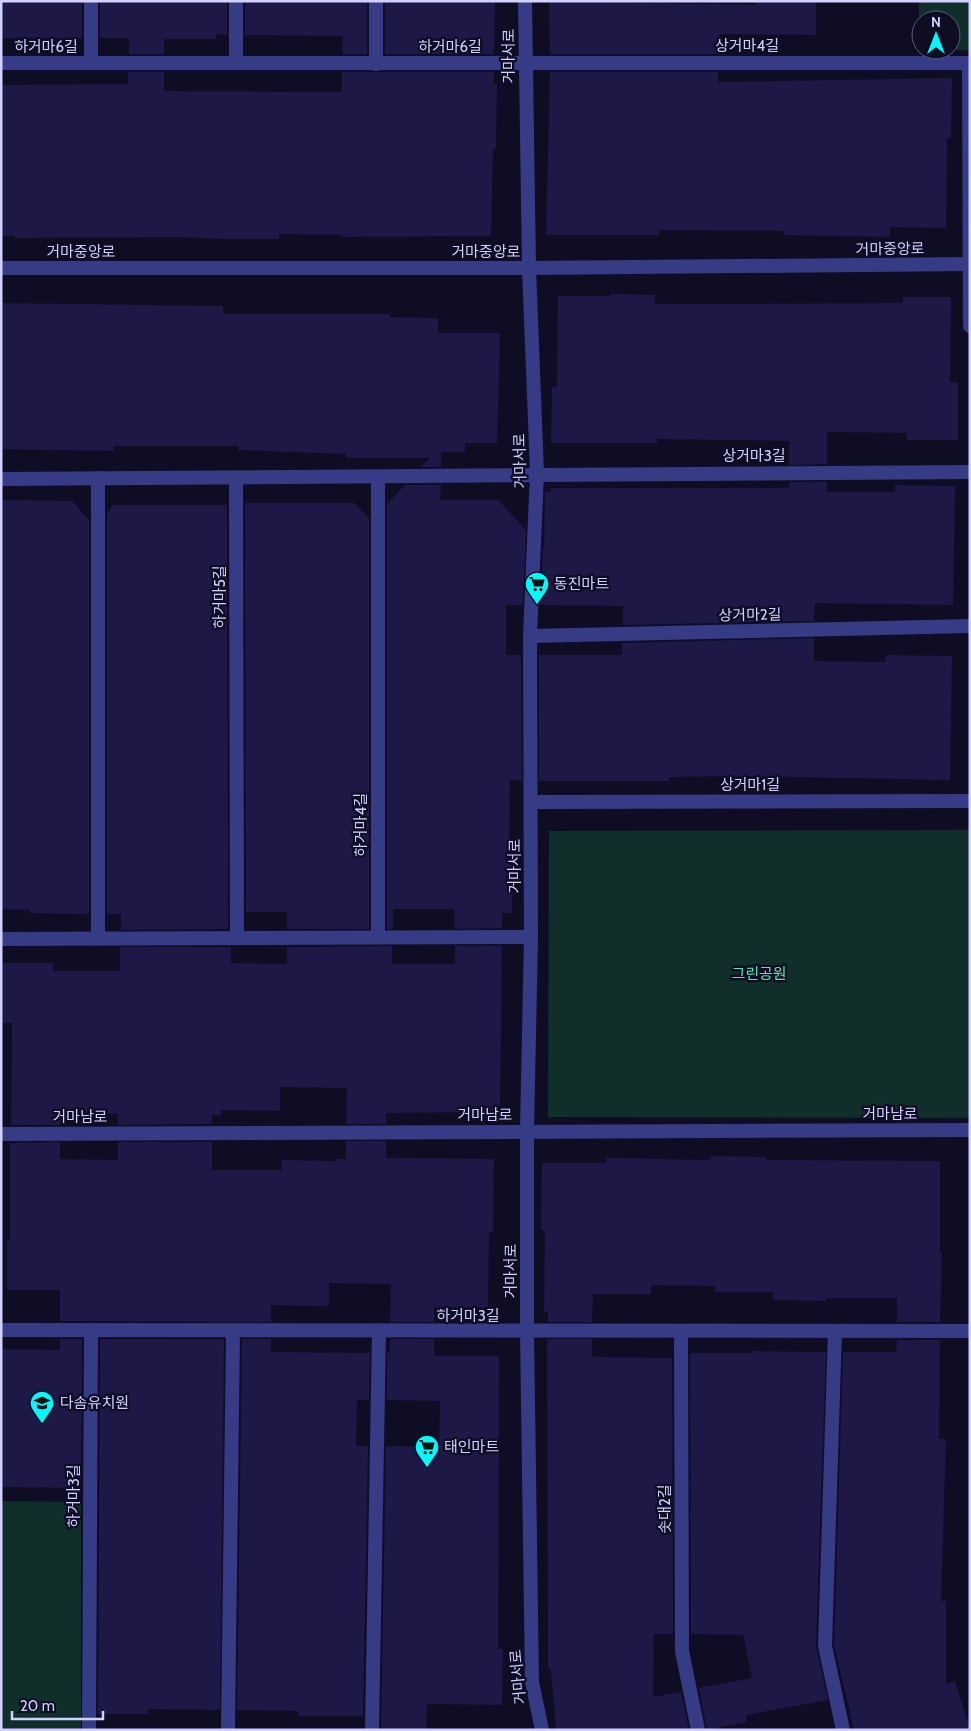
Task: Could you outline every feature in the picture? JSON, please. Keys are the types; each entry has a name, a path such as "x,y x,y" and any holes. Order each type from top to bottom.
{"street":[{"name":"하거마6길","path":"90,1 91,63"},
{"path":"236,1 236,63"},
{"path":"376,1 376,64"},
{"name":"거마서로","path":"525,1 524,62 529,268 538,473 530,636 531,937 527,1131 527,1332 532,1682 542,1730"},
{"name":"하거마6길","path":"1,63 376,64 524,62"},
{"name":"상거마4길","path":"524,62 969,63"},
{"path":"969,63 970,326"},
{"name":"거마중앙로","path":"1,268 529,268 970,264"},
{"name":"상거마3길","path":"538,473 970,472"},
{"path":"1,479 378,478 538,473"},
{"path":"98,478 98,938"},
{"name":"하거마5길","path":"236,478 236,938"},
{"name":"하거마4길","path":"378,478 378,937"},
{"name":"상거마2길","path":"530,636 970,626"},
{"name":"상거마1길","path":"531,802 970,801"},
{"path":"1,939 531,937"},
{"name":"거마남로","path":"1,1134 970,1130"},
{"name":"하거마3길","path":"1,1330 527,1332"},
{"name":"하거마3길","path":"89,1730 91,1330"},
{"path":"835,1331 825,1646 843,1730"},
{"path":"527,1332 970,1331"},
{"path":"228,1730 233,1332"},
{"path":"372,1730 379,1332"},
{"name":"솟대2길","path":"681,1332 682,1651 698,1730"}],"green space":[{"path":"919,1 970,1 970,50 961,50 961,10 919,10"},
{"name":"그린공원","path":"970,830 970,1118 548,1117 549,831"},
{"path":"1,1501 81,1502 81,1730 1,1730"}],"building":[{"path":"1,1 82,1 82,38 1,38"},
{"path":"100,1 227,1 227,35 216,34 216,39 164,39 164,54 129,54 129,38 100,38"},
{"path":"245,1 367,1 367,54 342,54 343,36 245,35"},
{"path":"385,1 495,1 494,54 385,54"},
{"path":"549,1 756,5 756,1 816,1 816,35 719,34 719,54 550,54"},
{"path":"128,72 164,72 164,91 342,92 342,72 494,72 494,84 497,84 496,149 493,149 491,236 342,237 343,235 279,234 279,239 222,239 179,237 14,238 14,236 1,236 1,85 128,84"},
{"path":"550,72 718,72 718,82 952,78 951,138 947,138 946,228 890,227 890,237 784,235 784,231 659,230 659,235 546,235"},
{"path":"610,294 655,295 655,304 903,303 903,297 951,297 950,382 958,382 958,440 907,440 907,433 827,432 827,464 789,465 789,441 657,439 657,443 551,443 552,387 557,387 558,296 610,296"},
{"path":"1,303 223,306 223,314 390,314 390,317 438,318 438,333 500,333 497,443 465,443 465,452 441,452 441,467 421,467 430,458 346,458 346,454 238,450 238,446 114,446 114,451 1,449"},
{"path":"789,482 827,482 827,492 895,492 895,485 955,486 953,605 815,603 814,621 623,625 623,606 540,605 543,548 544,550 545,492 551,492 551,488 789,488"},
{"path":"405,485 441,485 440,500 498,500 526,530 523,605 506,605 506,655 521,655 522,781 510,780 509,864 513,865 512,913 502,913 502,928 455,929 454,909 393,909 393,929 387,929 387,504"},
{"path":"1,500 72,501 89,520 89,914 30,913 30,910 1,909"},
{"path":"245,503 354,503 369,518 369,929 287,929 287,912 246,912"},
{"path":"113,505 227,505 228,929 121,930 121,914 107,914 107,513"},
{"path":"814,638 814,661 886,662 886,655 952,656 950,780 744,776 669,777 669,781 539,781 539,655 622,655 622,643"},
{"path":"392,946 392,964 455,964 455,946 502,946 500,1112 386,1113 386,1124 346,1124 347,1088 280,1087 280,1111 221,1110 221,1115 212,1115 212,1124 118,1125 118,1114 61,1113 60,1125 11,1125 12,1023 1,1023 1,963 53,963 53,971 120,971 120,947 231,947 231,963 287,964 287,947"},
{"path":"346,1141 386,1141 386,1158 494,1159 493,1232 489,1232 488,1308 434,1307 434,1322 390,1322 391,1284 329,1283 329,1306 271,1305 271,1322 60,1321 60,1290 7,1290 7,1241 10,1241 10,1143 60,1142 60,1159 118,1160 118,1142 212,1142 212,1170 282,1170 282,1160 335,1161 335,1159 346,1159"},
{"path":"711,1156 766,1157 766,1160 940,1161 940,1253 942,1253 940,1322 897,1322 897,1298 826,1298 826,1301 773,1300 773,1292 715,1292 715,1286 651,1285 651,1294 593,1294 592,1322 548,1322 548,1312 544,1312 545,1230 541,1230 542,1163 606,1163 606,1158 711,1160"},
{"name":"다솜유치원","path":"60,1339 82,1339 81,1488 1,1487 1,1349 60,1350"},
{"path":"100,1339 224,1339 220,1710 148,1709 148,1714 98,1714"},
{"path":"242,1339 271,1339 271,1352 370,1353 369,1400 357,1400 356,1446 368,1446 363,1716 298,1716 298,1711 237,1710"},
{"path":"390,1339 434,1339 434,1356 499,1356 498,1649 503,1649 502,1705 427,1704 426,1730 381,1730 386,1446 439,1447 440,1401 387,1400 387,1352 390,1352"},
{"path":"547,1339 592,1339 592,1356 597,1357 672,1358 673,1634 654,1634 653,1697 681,1692 689,1730 556,1730 551,1669 548,1669"},
{"path":"897,1340 940,1340 939,1439 946,1439 941,1601 946,1601 946,1684 955,1681 970,1730 854,1730 834,1645 843,1352 896,1352"},
{"path":"752,1351 826,1352 816,1646 828,1700 746,1715 747,1722 707,1730 699,1688 752,1678 743,1635 691,1634 690,1358 691,1353 752,1353"}],"place":[{"name":"동진마트","path":"537,605"},
{"name":"다솜유치원","path":"42,1424"},
{"name":"태인마트","path":"427,1468"}]}
